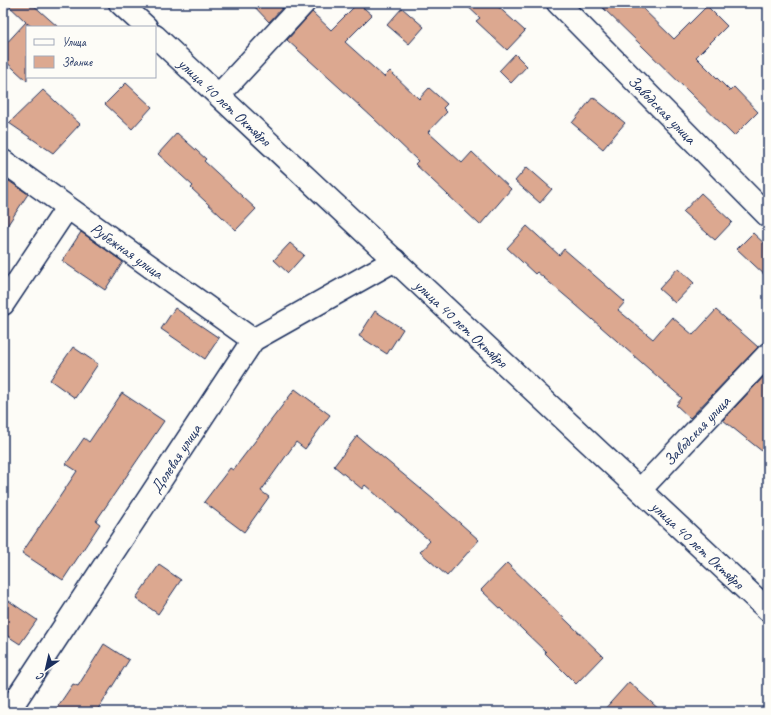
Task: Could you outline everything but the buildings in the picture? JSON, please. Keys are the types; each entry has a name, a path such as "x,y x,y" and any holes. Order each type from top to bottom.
{"street":[{"path":"120,3 145,26"},
{"path":"219,95 304,3"},
{"name":"Заводская улица","path":"558,3 768,216"},
{"name":"улица 40 лет Октября","path":"156,37 768,610"},
{"name":"Рубежная улица","path":"3,161 253,340"},
{"path":"3,304 67,208"},
{"name":"Долевая улица","path":"8,712 253,340 395,260"},
{"name":"Заводская улица","path":"640,490 768,354"}]}
